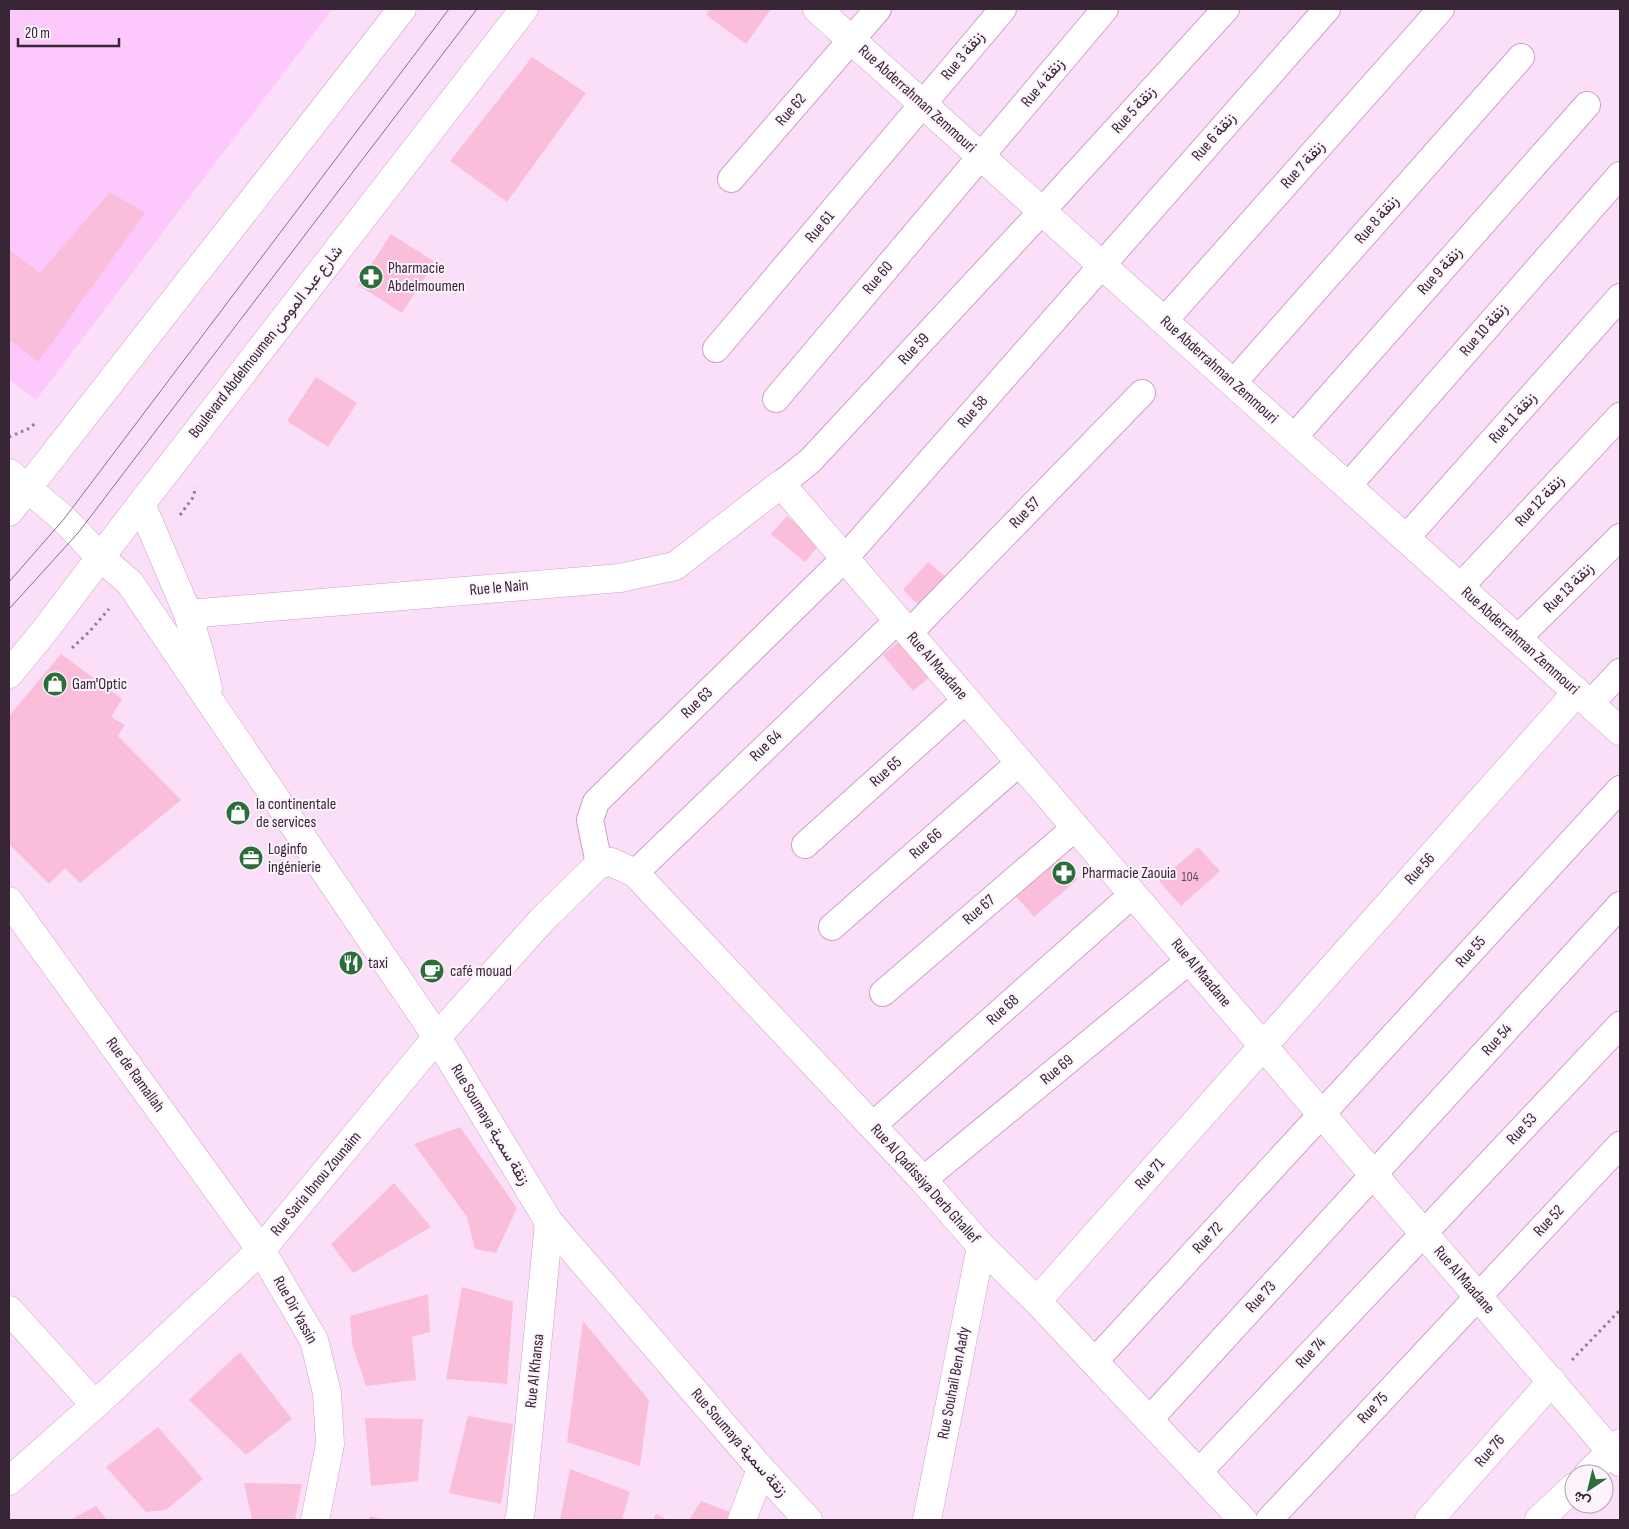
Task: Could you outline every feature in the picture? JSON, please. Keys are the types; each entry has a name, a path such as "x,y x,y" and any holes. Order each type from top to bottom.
{"street":[{"path":"9,512 18,480 402,9"},
{"name":"Boulevard Abdelmoumen شارع عبد المومن","path":"9,674 42,634 100,556 524,9"},
{"name":"Rue Abderrahman Zemmouri","path":"817,9 1620,731"},
{"name":"Rue 62","path":"731,179 878,9"},
{"name":"Rue 3 زنقة","path":"923,104 1003,9"},
{"name":"Rue 4 زنقة","path":"981,156 1106,9"},
{"name":"Rue 5 زنقة","path":"1042,211 1226,9"},
{"name":"Rue 6 زنقة","path":"1102,265 1326,9"},
{"name":"Rue 7 زنقة","path":"1164,321 1442,9"},
{"name":"Rue 8 زنقة","path":"1234,383 1521,57"},
{"name":"Rue 61","path":"716,349 923,104"},
{"name":"Rue 9 زنقة","path":"1294,437 1587,105"},
{"name":"Rue 60","path":"776,399 981,156"},
{"name":"Rue 10 زنقة","path":"1348,486 1620,175"},
{"name":"Rue 59","path":"781,484 810,461 1042,211"},
{"name":"Rue 58","path":"845,558 1102,265"},
{"name":"Rue 11 زنقة","path":"1406,538 1620,297"},
{"name":"Rue 57","path":"904,627 1142,393"},
{"name":"Rue 12 زنقة","path":"1460,586 1620,416"},
{"name":"Rue Soumaya زنقة سمية","path":"18,480 64,519 130,584 437,1037 549,1222 761,1470 808,1520"},
{"name":"Rue Al Maadane","path":"781,484 1552,1382 1617,1452"},
{"name":"Rue le Nain","path":"188,614 620,578 675,566 781,484"},
{"name":"Rue Soumaya زنقة سمية","path":"141,504 188,614 211,701"},
{"name":"Rue 13 زنقة","path":"1517,639 1620,538"},
{"name":"Rue 63","path":"599,864 590,820 596,802 845,558"},
{"name":"Rue 64","path":"635,872 904,627"},
{"path":"1583,698 1620,672"},
{"name":"Rue 56","path":"1263,1046 1583,698"},
{"name":"Rue 65","path":"805,845 966,700"},
{"name":"Rue 66","path":"832,927 1020,762"},
{"name":"Rue 55","path":"1322,1114 1620,789"},
{"name":"Rue 67","path":"883,993 1076,827"},
{"name":"Rue Al Qadissiya Derb Ghallef","path":"599,864 611,862 635,872 924,1180 982,1246 1037,1301 1243,1520"},
{"name":"Rue Saria Ibnou Zounaim","path":"9,1481 95,1405 261,1250 437,1037 541,921 599,864"},
{"name":"Rue 68","path":"872,1126 1133,894"},
{"name":"Rue de Ramallah","path":"9,900 261,1250"},
{"name":"Rue 54","path":"1374,1175 1620,905"},
{"name":"Rue 69","path":"924,1180 1190,960"},
{"name":"Rue 53","path":"1424,1233 1620,1025"},
{"name":"Rue 71","path":"1037,1301 1263,1046"},
{"name":"Rue 72","path":"1094,1362 1322,1114"},
{"name":"Rue 52","path":"1478,1296 1620,1145"},
{"name":"Rue 73","path":"1148,1420 1374,1175"},
{"name":"Rue Al Khansa","path":"519,1520 549,1222"},
{"name":"Rue 74","path":"1198,1473 1424,1233"},
{"name":"Rue Souhail Ben Aady","path":"927,1520 982,1246"},
{"name":"Rue Dir Yassin","path":"261,1250 314,1340 327,1393 330,1444 315,1520"},
{"name":"Rue 75","path":"1268,1520 1478,1296"},
{"path":"9,1310 95,1405"},
{"name":"Rue 76","path":"1429,1520 1552,1382"},
{"path":"1601,1464 1617,1452"},
{"path":"742,1520 761,1470"},
{"path":"1539,1520 1564,1496"}],"path":[{"path":"1552,1382 1620,1310"}],"shaded area":[{"path":"9,9 332,9 36,400 9,379"}],"building":[{"path":"710,9 771,9 746,44 706,15"},
{"path":"532,57 586,93 507,202 450,161"},
{"path":"110,192 145,213 38,362 9,339 9,250 40,273"},
{"path":"391,234 435,262 402,313 358,285"},
{"path":"316,377 357,403 328,447 287,421"},
{"path":"787,516 820,544 805,562 771,534"},
{"path":"928,562 947,578 921,607 903,590"},
{"path":"905,636 936,672 913,691 883,655"},
{"path":"61,654 122,699 111,717 125,725 118,736 181,800 80,883 65,868 49,884 9,844 9,716"},
{"path":"1198,847 1220,871 1181,906 1159,881"},
{"path":"1059,857 1078,879 1034,917 1015,895"},
{"path":"460,1127 517,1208 496,1253 475,1249 467,1217 414,1144"},
{"path":"394,1183 431,1227 353,1273 331,1244"},
{"path":"462,1287 513,1302 507,1384 446,1379"},
{"path":"428,1294 430,1332 412,1337 416,1380 366,1386 352,1344 350,1316"},
{"path":"583,1321 649,1400 640,1466 567,1442"},
{"path":"240,1352 292,1419 246,1455 189,1400"},
{"path":"468,1416 513,1424 501,1504 449,1493"},
{"path":"365,1418 423,1419 418,1481 371,1486"},
{"path":"158,1427 203,1479 166,1510 146,1512 106,1467"},
{"path":"570,1469 630,1492 622,1520 560,1520"},
{"path":"244,1483 302,1484 295,1520 252,1520"},
{"path":"701,1501 733,1513 730,1520 689,1520"},
{"path":"96,1506 107,1520 70,1520"},
{"path":"656,1514 668,1520 653,1520"},
{"path":"370,1516 385,1520 369,1520"}],"tram line":[{"path":"9,582 64,519 449,9"},
{"path":"9,609 78,533 477,9"}],"place":[{"name":"Pharmacie Abdelmoumen","path":"371,277"},
{"name":"Gam'Optic","path":"55,684"},
{"name":"la continentale de services","path":"238,813"},
{"name":"Loginfo ingénierie","path":"251,858"},
{"name":"Pharmacie Zaouia","path":"1064,873"},
{"name":"taxi","path":"351,963"},
{"name":"café mouad","path":"432,971"}]}
